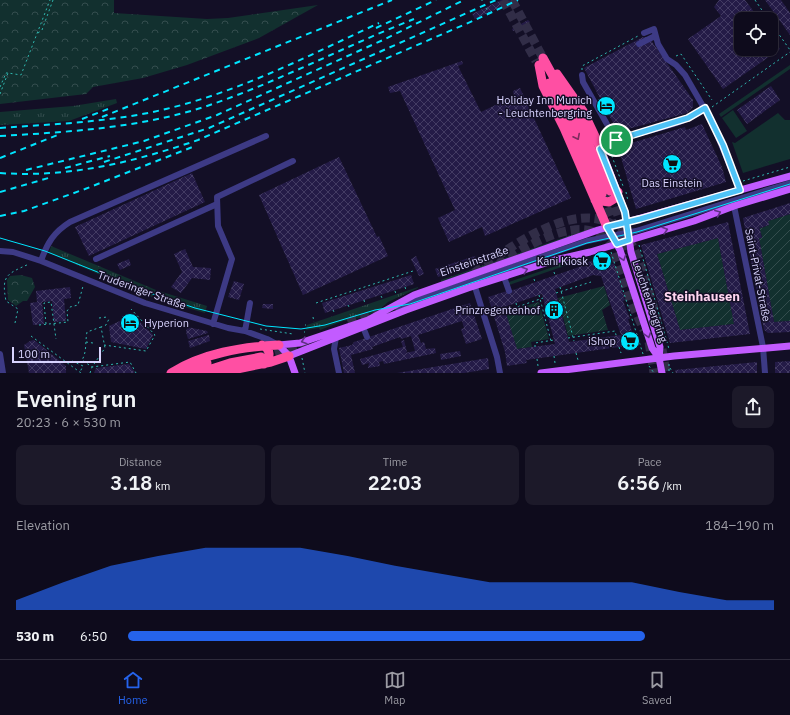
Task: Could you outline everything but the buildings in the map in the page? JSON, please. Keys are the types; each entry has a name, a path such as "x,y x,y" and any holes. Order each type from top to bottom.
{"highway":[{"path":"541,62 560,77 583,111 604,147"},
{"path":"541,62 581,127 606,194 607,227"},
{"path":"541,62 543,86 573,148 606,194"},
{"name":"Einsteinstraße","path":"218,373 279,345"},
{"path":"184,373 217,359 261,354"},
{"path":"199,373 261,354"},
{"name":"Einsteinstraße","path":"171,373 206,356 261,354 289,356"}],"main road":[{"name":"Leuchtenbergring","path":"604,147 606,194 627,223 631,252 660,347 659,358"},
{"name":"Einsteinstraße","path":"279,345 297,343 312,339 371,319 405,299 607,227 627,223 790,176"},
{"name":"Einsteinstraße","path":"289,356 420,305 475,286 555,260 617,244 628,236 702,219 734,206 790,189"},
{"name":"Leuchtenbergring","path":"607,227 617,244 652,348 659,358"},
{"path":"279,345 289,356 295,373"},
{"path":"539,370 577,370 659,358 762,347 790,346"},
{"path":"659,358 662,373"}],"street":[{"path":"644,33 654,29 658,44 667,59 676,65 685,75 708,107 740,190"},
{"path":"639,44 655,36"},
{"path":"582,75 583,82 616,140"},
{"path":"604,147 616,140 688,118 708,107"},
{"path":"41,260 53,234 70,222 266,136"},
{"path":"213,324 232,259 218,226 217,197 293,161"},
{"path":"385,311 587,241 612,236 628,236 790,183"},
{"path":"96,259 217,204"},
{"name":"Saint-Privat-Straße","path":"734,206 762,347 765,373"},
{"name":"Truderinger Straße","path":"0,251 13,252 41,260 145,303 213,324 245,331 279,345"},
{"path":"504,277 509,291"},
{"path":"439,286 452,288"},
{"path":"475,286 497,357 500,373"},
{"path":"420,305 452,288"},
{"path":"245,331 250,302"},
{"path":"363,327 366,336"},
{"path":"336,337 334,349 339,373"},
{"path":"0,354 3,373"}],"path":[{"path":"8,73 22,75 50,0"},
{"path":"38,33 42,30 53,0"},
{"path":"755,0 763,12"},
{"path":"486,8 489,13"},
{"path":"582,75 582,66 644,33"},
{"path":"708,107 790,51 778,33"},
{"path":"681,54 712,100"},
{"path":"0,87 6,73 8,73"},
{"path":"0,94 8,73"},
{"path":"604,147 630,206"},
{"path":"742,181 790,167"},
{"name":"Leuchtenbergring","path":"639,244 668,347"},
{"name":"Leuchtenbergring","path":"611,252 615,258 641,349"},
{"path":"15,323 18,309 6,301 4,280 9,272 30,264"},
{"path":"316,303 412,271"},
{"path":"556,293 591,282"},
{"path":"39,325 68,322 67,311 70,307 78,304 84,286"},
{"path":"560,287 574,341"},
{"path":"539,295 551,341"},
{"path":"516,303 517,306 543,298"},
{"path":"364,300 365,304"},
{"path":"46,325 44,303 51,302 56,339"},
{"path":"348,305 350,309"},
{"path":"104,345 146,351 155,334 131,309"},
{"path":"333,310 335,314"},
{"path":"99,318 107,317"},
{"path":"313,317 314,322"},
{"path":"109,319 106,325 87,332 85,354 82,360 92,367 130,362 136,373"},
{"path":"90,373 104,348 101,327"},
{"path":"259,329 292,334"},
{"path":"568,338 615,331 616,335"},
{"path":"31,336 80,373 82,366 72,361"},
{"path":"535,347 535,343 554,340"},
{"path":"85,342 93,344"},
{"path":"619,347 620,353"},
{"path":"576,353 578,360"},
{"path":"554,356 555,363"},
{"path":"537,359 539,370"},
{"path":"302,360 305,373"},
{"path":"668,373 669,368 673,373"},
{"path":"651,370 654,373"}],"green space":[{"path":"0,0 114,0 114,13 207,19 228,18 318,5 259,38 187,65 143,78 93,87 86,94 0,104"},
{"path":"790,65 790,69 721,117 719,114"},
{"path":"116,99 117,103 69,121 0,125 0,112 73,106"},
{"path":"733,110 747,131 736,138 722,118"},
{"path":"778,113 785,120 790,120 790,159 743,173 732,142 735,143"},
{"path":"790,214 790,321 774,322 759,238 762,237 759,226 761,228 769,225 768,221"},
{"path":"591,228 592,229 441,282 441,280"},
{"path":"718,238 734,324 680,330 657,254"},
{"path":"51,246 156,290 152,297 49,253"},
{"path":"579,258 579,261 509,285 509,282 559,265 558,263"},
{"path":"21,275 32,278 35,287 27,301 23,301 16,306 8,300 7,280 10,276"},
{"path":"604,286 610,305 602,310 608,330 568,336 558,298"},
{"path":"418,287 388,302 378,311 364,317 343,321 320,330 319,328 306,330 307,325"},
{"path":"159,291 207,306 205,313 156,299"},
{"path":"539,302 549,339 531,342 532,347 517,349 505,312"}],"tunnel":[{"path":"503,0 536,61"},
{"path":"512,0 543,58"},
{"path":"611,194 623,231"},
{"path":"602,195 623,251"},
{"path":"474,273 507,250 548,227 569,220 589,218 608,222 629,239 634,250 652,302 658,325 660,341"},
{"path":"498,265 540,240 573,230 588,230 601,236 612,247 632,304 644,330"},
{"path":"348,323 377,313"},
{"path":"649,342 654,373"},
{"path":"262,357 307,343"},
{"path":"662,349 666,373"}],"tram line":[{"path":"0,238 45,251 150,293 195,308 266,326 301,329 325,325 375,310 410,304 587,243 637,232 790,184"}],"railway":[{"path":"102,117 392,0"},
{"path":"376,28 436,0"},
{"path":"26,170 144,141 217,115 383,40 464,0"},
{"path":"104,162 209,128 496,0"},
{"path":"0,173 51,173 101,167 150,155 198,140 518,0"},
{"path":"0,136 103,128 154,120 204,107 257,87 414,19"},
{"path":"0,128 83,122 125,117 166,109 248,82 301,60 379,23"},
{"path":"82,119 108,109"},
{"path":"0,158 60,134"},
{"path":"0,216 24,211 195,146"},
{"path":"65,168 110,156"},
{"path":"0,192 52,177"}],"place":[{"name":"Holiday Inn Munich - Leuchtenbergring","path":"606,106"},
{"name":"Das Einstein","path":"672,164"},
{"name":"Kani Kiosk","path":"602,261"},
{"name":"Prinzregentenhof","path":"554,310"},
{"name":"Hyperion","path":"130,323"},
{"name":"iShop","path":"630,341"}],"district":[{"name":"Steinhausen","path":"702,296"}],"route":[{"path":"616,140 600,149 615,184 625,212 627,223 629,240 617,244 607,227 627,223 740,190 723,145 705,108 701,112 688,118 616,140"}]}
